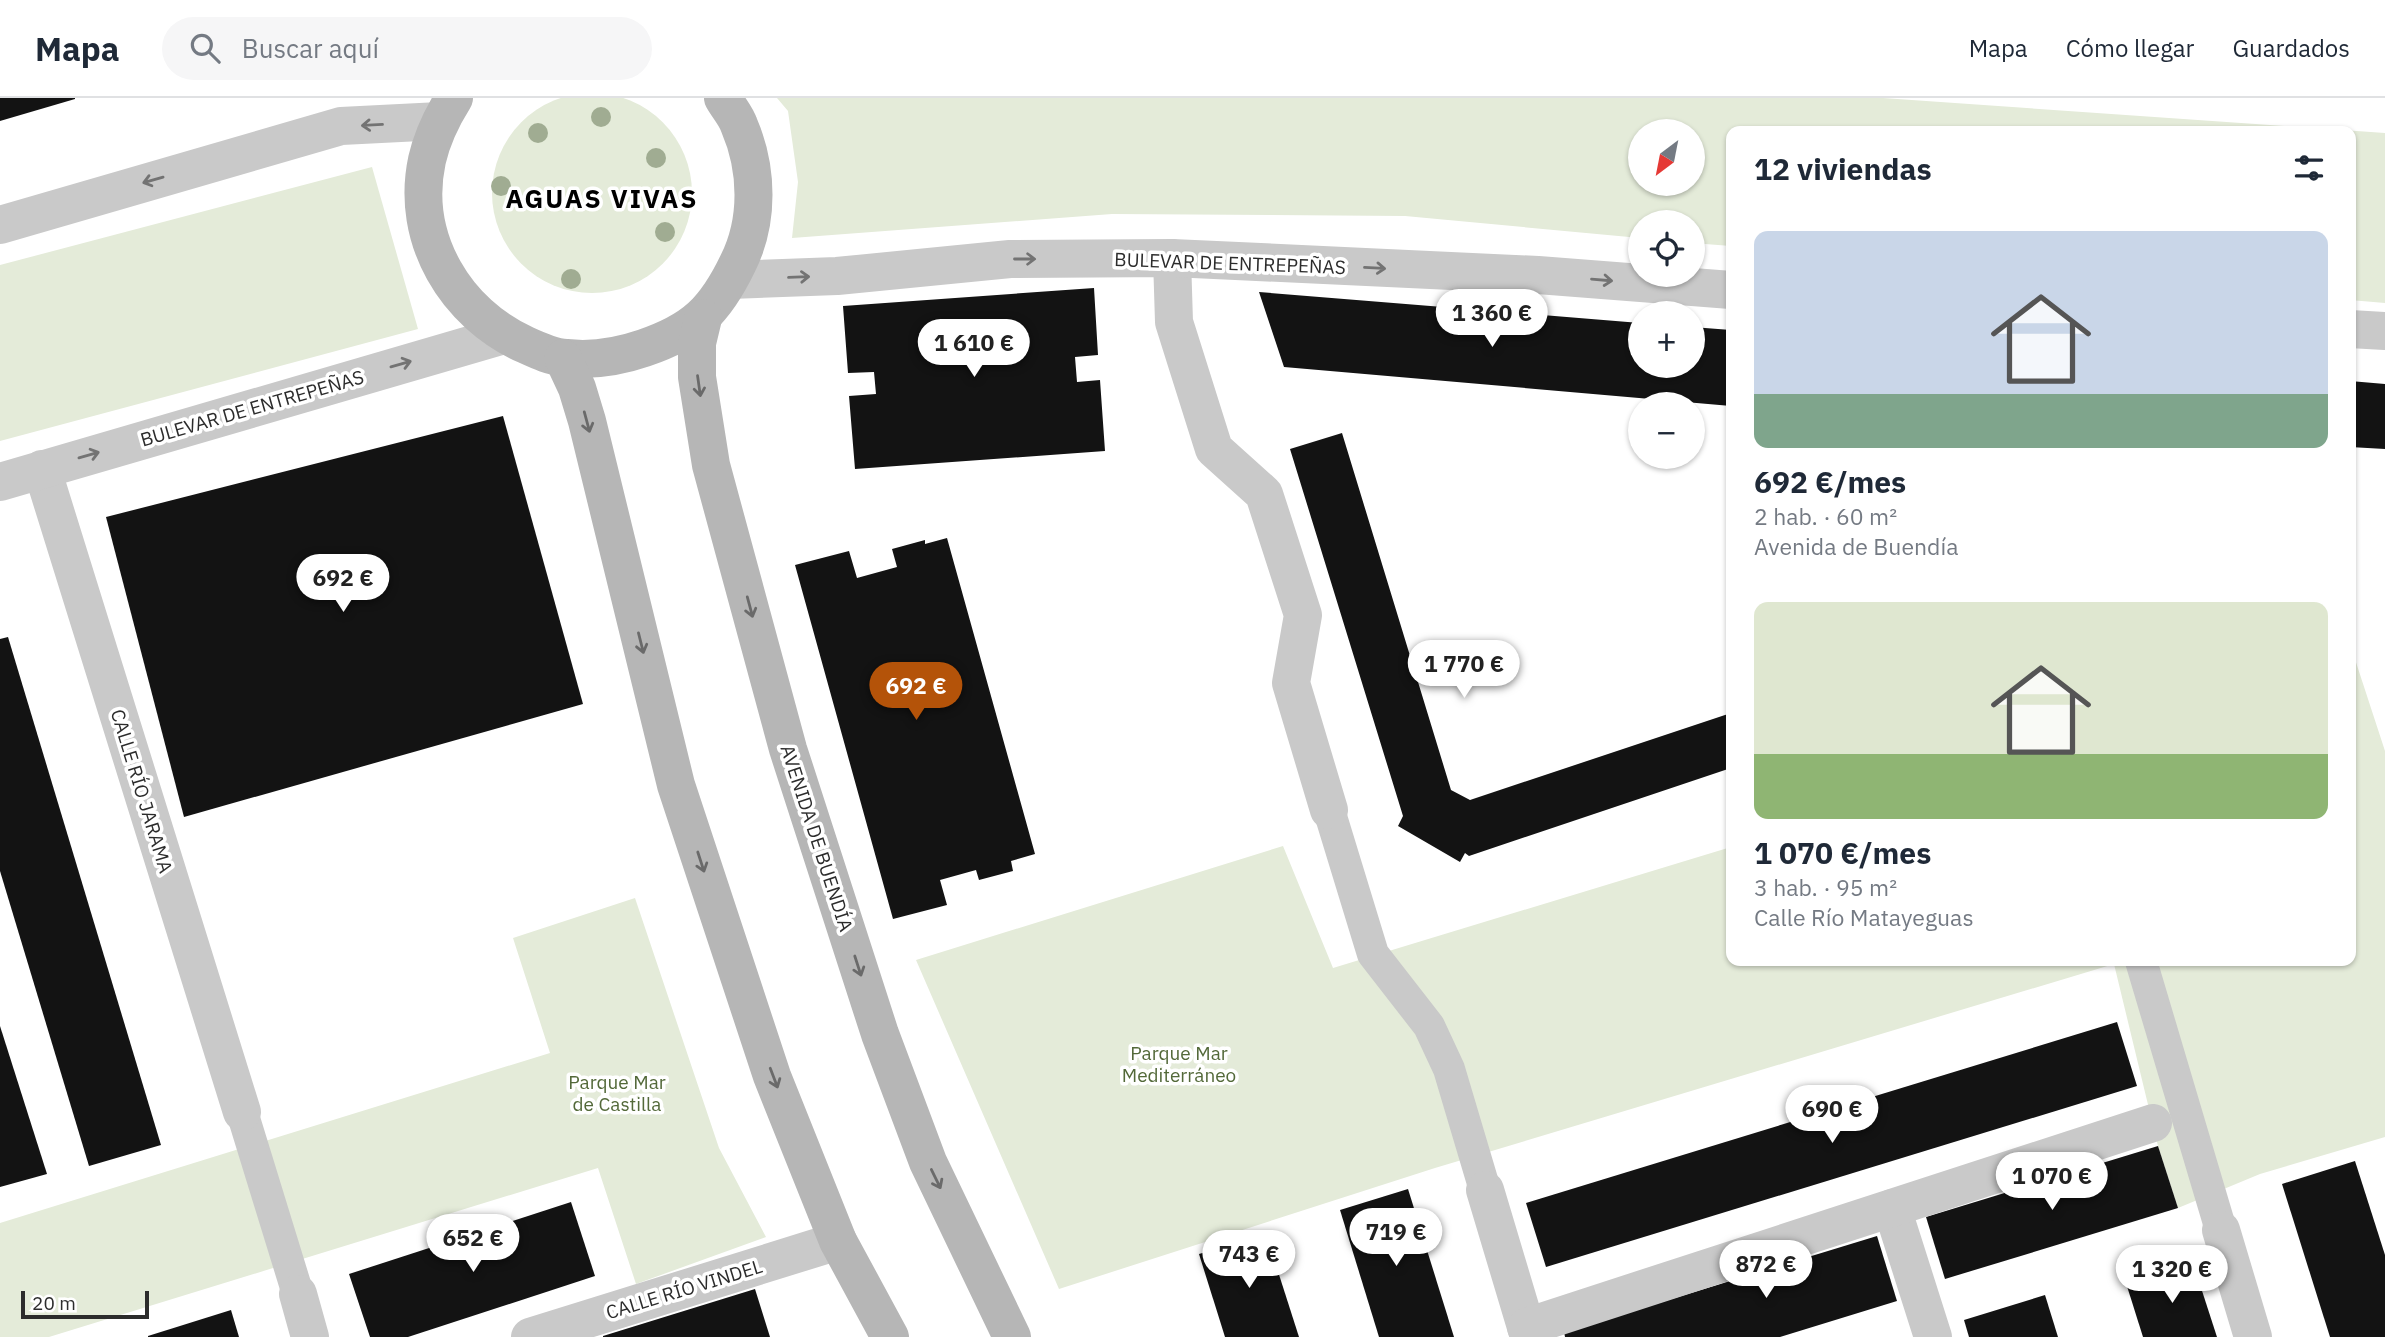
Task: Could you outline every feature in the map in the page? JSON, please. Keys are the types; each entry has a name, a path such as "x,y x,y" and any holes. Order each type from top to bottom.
{"main road":[{"path":"447,109 426,161 424,202 430,237 443,271 467,306 504,335 541,352 564,358 601,360 628,354 673,338 702,318 730,280 744,253 753,216 753,170 739,124 723,98"},
{"name":"AVENIDA DE BUENDÍA","path":"702,318 697,343 697,377 711,464 788,749 880,1034 928,1161 1012,1337"},
{"path":"564,358 587,422 676,785 772,1076 838,1241 890,1337"}],"street":[{"path":"0,225 341,126 447,109"},
{"name":"BULEVAR DE ENTREPEÑAS","path":"730,280 837,276 1010,259 1172,258 1538,275 1726,290"},
{"path":"1172,258 1174,322 1214,449 1264,494 1303,615 1291,683 1373,954 1429,1026 1449,1069 1528,1332 2169,1118"},
{"path":"2356,329 2385,331"},
{"name":"BULEVAR DE ENTREPEÑAS","path":"0,482 504,335"},
{"name":"CALLE RÍO JARAMA","path":"42,469 242,1112"},
{"path":"2142,966 2169,1118 2221,1230 2253,1337"},
{"path":"242,1112 310,1337"},
{"path":"1892,1209 1933,1337"},
{"name":"CALLE RÍO VINDEL","path":"530,1337 838,1241"}],"green space":[{"path":"592,93 630,101 647,110 662,123 675,138 684,155 692,193 684,231 675,248 662,263 647,276 630,285 592,293 554,285 537,276 522,263 509,248 500,231 492,193 500,155 509,138 522,123 537,110 554,101"},
{"path":"777,98 1883,98 2285,126 1726,126 1726,246 1705,244 1705,210 1628,210 1628,237 1405,216 1112,214 792,238 798,182 788,111"},
{"path":"2356,131 2385,133 2385,303 2356,301"},
{"path":"372,167 418,329 0,441 0,265"},
{"name":"Parque Mar Mediterráneo","path":"2356,662 2385,751 2385,1137 2260,1174 2178,1208 2158,1146 2114,966 2356,966"},
{"name":"Parque Mar Mediterráneo","path":"1283,846 1333,968 1726,849 1726,966 2107,966 1435,1168 1059,1289 916,960"},
{"name":"Parque Mar de Castilla","path":"635,898 719,1148 766,1237 636,1284 598,1168 49,1337 0,1337 0,1223 550,1053 513,938"}],"building":[{"path":"0,98 75,98 75,99 0,121"},
{"path":"1094,288 1098,355 1075,357 1077,382 1100,380 1105,451 855,469 849,396 876,394 874,372 848,373 843,306"},
{"path":"1259,292 1628,322 1628,378 1705,378 1705,328 1726,330 1726,406 1705,404 1705,392 1628,392 1628,397 1284,367"},
{"path":"2356,382 2385,384 2385,449 2356,447"},
{"path":"503,416 583,704 184,817 106,517"},
{"path":"1342,433 1451,790 1470,800 1726,715 1726,770 1469,856 1465,853 1460,862 1398,826 1403,816 1290,449"},
{"path":"947,538 1035,854 1011,861 1013,871 979,880 976,870 940,880 947,905 893,919 795,565 849,551 857,578 897,567 892,549 925,540 925,544"},
{"path":"8,637 161,1145 89,1166 0,871 0,639"},
{"path":"2117,1022 2137,1086 1546,1267 1526,1203"},
{"path":"0,1026 47,1174 0,1187"},
{"path":"2158,1146 2178,1208 1945,1279 1926,1217"},
{"path":"2355,1161 2385,1255 2385,1337 2330,1337 2282,1184"},
{"path":"1408,1189 1454,1337 1379,1337 1340,1210"},
{"path":"571,1202 595,1276 408,1337 370,1337 349,1274"},
{"path":"1266,1234 1299,1337 1225,1337 1199,1254"},
{"path":"1877,1236 1897,1301 1780,1337 1565,1337 1564,1332"},
{"path":"2193,1263 2217,1337 2143,1337 2126,1283"},
{"path":"755,1289 770,1337 603,1337 603,1336"},
{"path":"2045,1295 2058,1337 1969,1337 1964,1320"},
{"path":"231,1310 239,1337 148,1337 148,1336"}],"district":[{"name":"AGUAS VIVAS","path":"602,198"}]}
